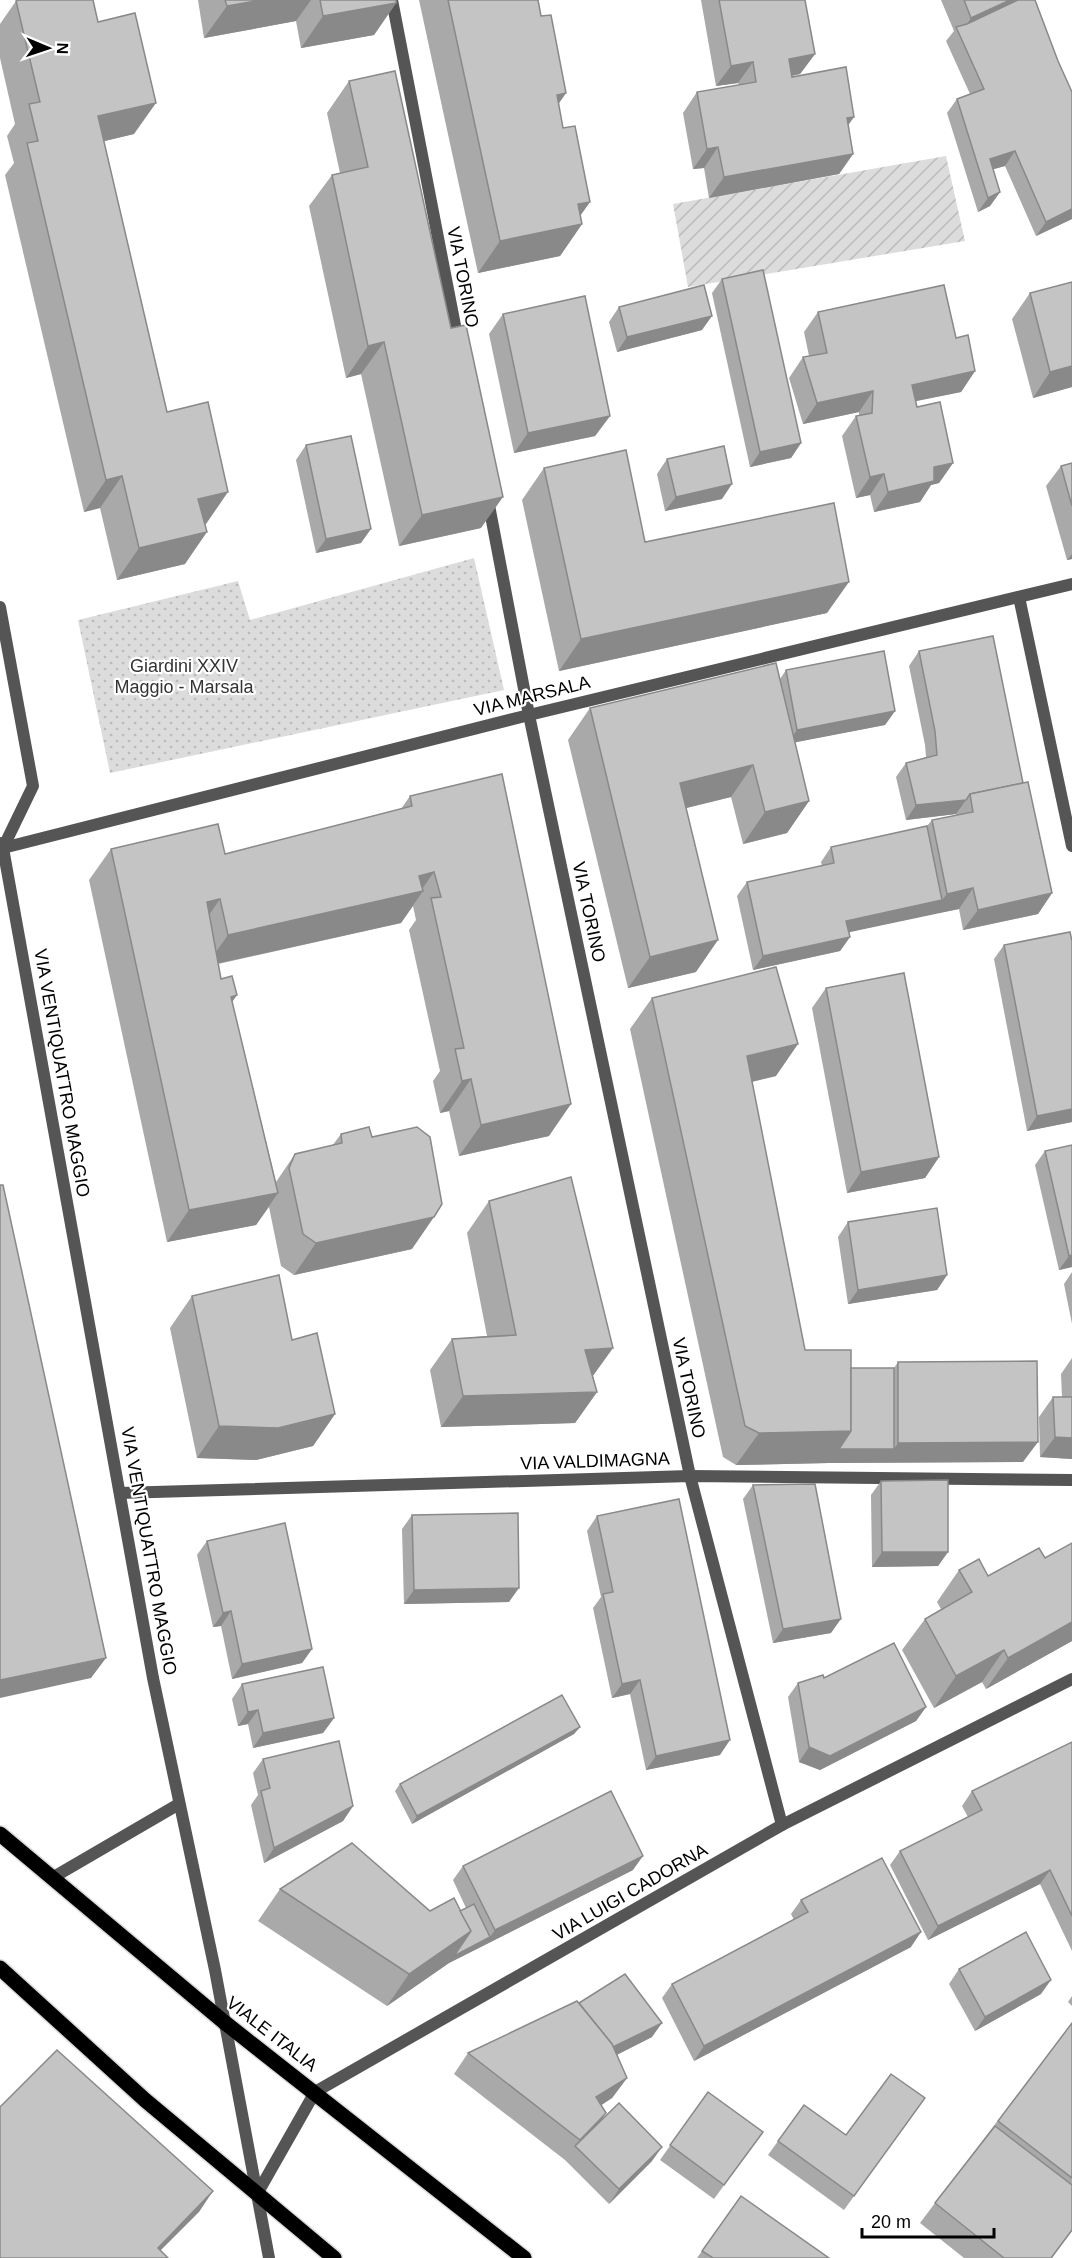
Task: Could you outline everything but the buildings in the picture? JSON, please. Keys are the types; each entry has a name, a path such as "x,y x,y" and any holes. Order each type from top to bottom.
{"main road":[{"name":"VIALE ITALIA","path":"0,1834 224,2022 524,2258"},
{"path":"0,1968 145,2100 334,2258"}],"street":[{"name":"VIA TORINO","path":"392,0 459,349"},
{"name":"VIA TORINO","path":"486,488 529,715 690,1476 783,1825"},
{"name":"VIA MARSALA","path":"2,846 529,715 1072,584"},
{"path":"1019,597 1072,846"},
{"path":"0,607 33,786 2,846"},
{"name":"VIA VENTIQUATTRO MAGGIO","path":"2,846 153,1678 224,2022 269,2258"},
{"name":"VIA VALDIMAGNA","path":"120,1492 690,1476 1072,1480"},
{"name":"VIA LUIGI CADORNA","path":"315,2092 783,1825 1072,1679"},
{"path":"52,1878 179,1804"},
{"path":"257,2194 315,2092"}],"green space":[{"path":"946,156 965,241 688,287 673,204"},
{"name":"Giardini XXIV Maggio - Marsala","path":"474,558 504,690 110,773 78,620 238,581 250,620"}]}
